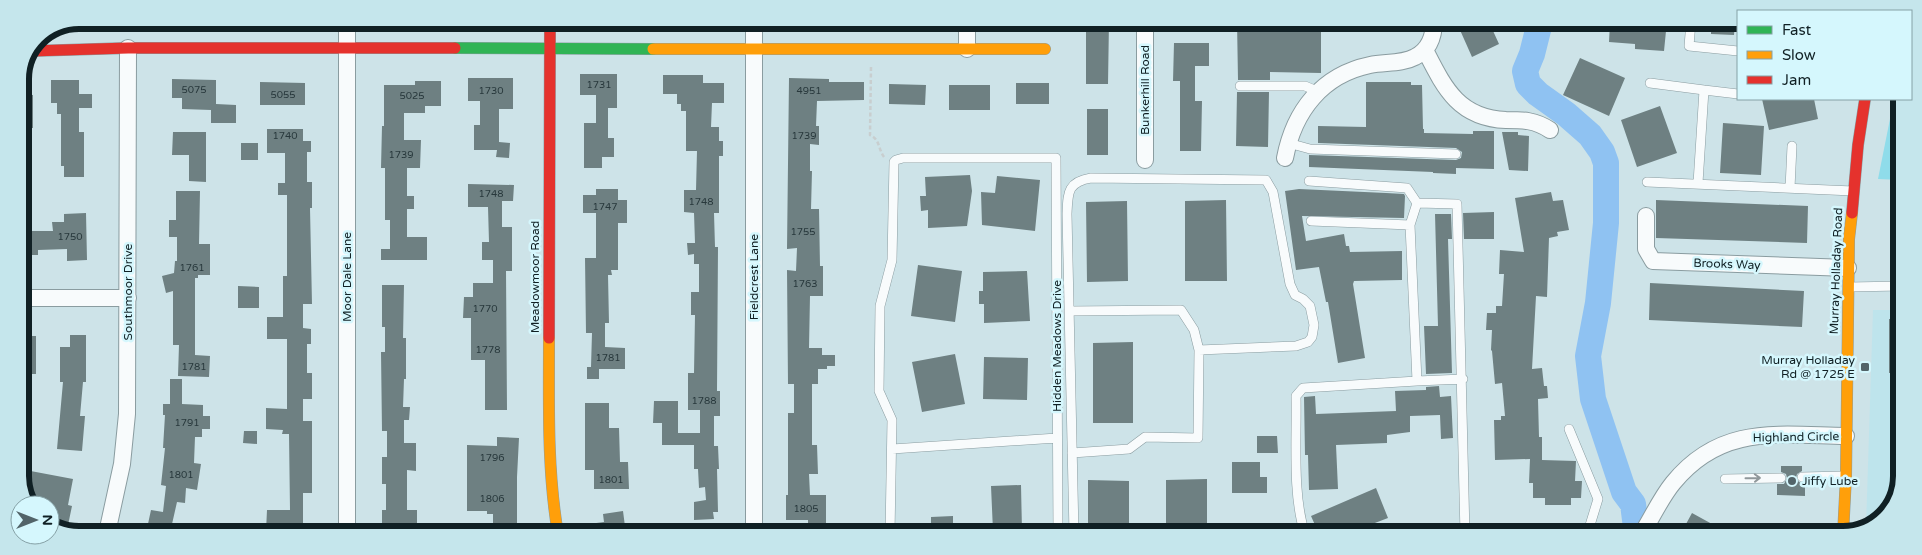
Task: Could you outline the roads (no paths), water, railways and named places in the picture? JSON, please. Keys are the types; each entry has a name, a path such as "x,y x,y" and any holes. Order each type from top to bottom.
{"street":[{"name":"Moor Dale Lane","path":"347,29 347,526"},
{"name":"Meadowmoor Road","path":"550,29 549,447 552,498 557,526"},
{"name":"Fieldcrest Lane","path":"754,29 754,526"},
{"path":"967,29 967,48"},
{"name":"Bunkerhill Road","path":"1145,29 1145,160"},
{"path":"1286,150 1299,115 1317,91 1337,77 1358,68 1409,60 1425,50 1431,40 1433,29"},
{"path":"37,51 128,48 1045,48"},
{"name":"Southmoor Drive","path":"109,526 122,464 128,414 128,48"},
{"path":"1425,50 1449,93 1462,106 1487,118 1535,121 1550,130"},
{"name":"Murray Holladay Road","path":"1844,526 1848,268 1853,191 1865,100"},
{"name":"Brooks Way","path":"1646,216 1646,250 1653,261 1848,268"},
{"path":"29,298 128,298"},
{"name":"Highland Circle","path":"1646,526 1659,504 1690,465 1707,452 1724,444 1743,438 1765,435 1846,436"}],"lane":[{"path":"1690,29 1689,46 1737,52"},
{"path":"1650,83 1737,94"},
{"path":"1240,86 1305,86 1317,91"},
{"path":"1698,183 1704,90"},
{"path":"1790,188 1792,146"},
{"path":"1286,150 1310,149 1456,154"},
{"name":"Hidden Meadows Drive","path":"892,449 892,415 879,391 880,306 892,260 894,163 896,160 904,158 1056,158 1058,526"},
{"path":"1074,526 1068,194 1076,182 1091,178 1266,180 1274,192 1290,284 1295,295 1310,306 1314,325 1312,337 1308,342 1296,346 1199,350"},
{"path":"1309,181 1407,188 1417,203"},
{"path":"1647,182 1853,191"},
{"path":"1417,203 1410,225 1417,382"},
{"path":"1417,203 1457,204 1466,526"},
{"path":"1311,221 1410,225"},
{"path":"1848,287 1893,286"},
{"path":"1069,312 1181,310 1194,330 1199,350 1198,438 1145,438 1129,450 1072,453"},
{"path":"1303,526 1298,498 1296,396 1302,388 1462,379"},
{"path":"1569,429 1598,499 1590,526"},
{"path":"890,526 892,449 1057,438"},
{"path":"1802,477 1846,476"},
{"path":"1725,479 1781,478"}],"waterway":[{"path":"1538,29 1532,54 1525,71 1528,84 1590,135 1602,152 1606,163 1606,223 1598,303 1588,356 1593,399 1624,492 1633,504 1636,526"}],"place":[{"name":"Murray Holladay Rd @ 1725 E","path":"1865,367"},
{"name":"Jiffy Lube","path":"1792,481"}]}
